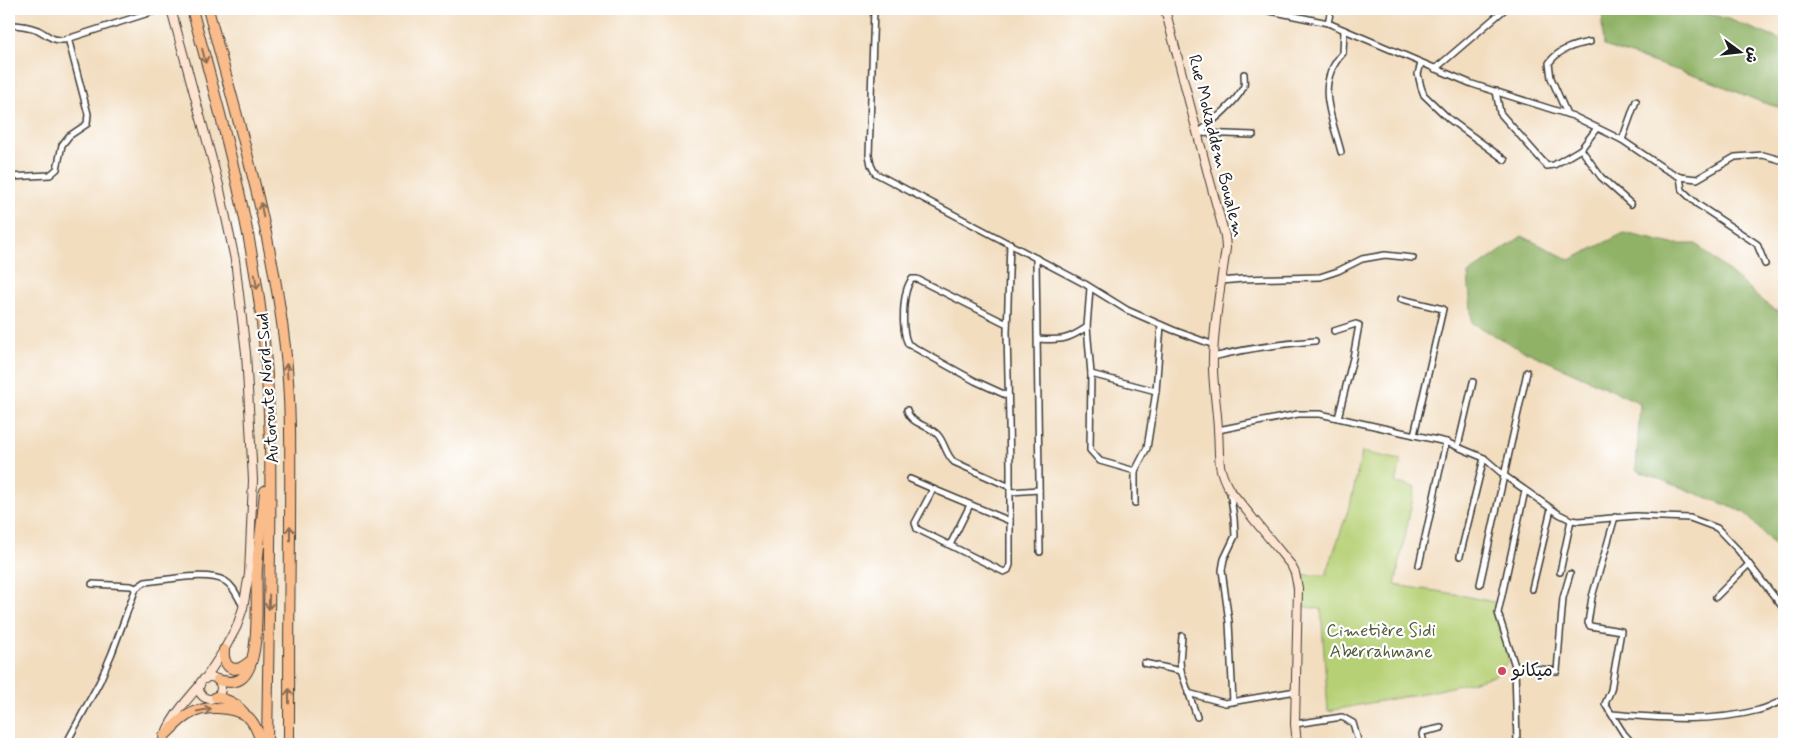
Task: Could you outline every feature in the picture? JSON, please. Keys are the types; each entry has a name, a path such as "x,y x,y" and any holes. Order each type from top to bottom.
{"highway":[{"name":"Autoroute Nord-Sud","path":"192,9 250,242 265,350 271,448 267,744"},
{"name":"Autoroute Nord-Sud","path":"208,9 260,200 285,348 289,404 290,462 289,744"},
{"path":"218,680 233,682 243,677 251,660 256,632 257,568 271,448"},
{"path":"224,650 223,659 226,664 233,668 240,668 251,660"},
{"path":"212,698 228,699 235,704 249,718 258,732 262,744"},
{"path":"163,740 188,715 200,710 221,708 238,712 249,718"}],"main road":[{"path":"171,9 219,185 235,260 246,353 253,480 249,574 247,592 237,626 200,688 202,695 212,698"},
{"name":"Rue Mokaddem Boualem","path":"1165,9 1225,236 1226,248 1213,357 1213,390 1218,430 1218,455 1222,478 1230,491 1296,573 1298,588 1295,724 1297,744"},
{"path":"186,701 212,698 221,689 214,671 215,664"},
{"path":"163,740 186,701 203,682 211,677 218,680"}],"street":[{"path":"9,25 24,25 56,40 161,9"},
{"path":"874,9 868,155 876,173 1085,284 1127,310 1214,345"},
{"path":"1261,9 1328,23 1472,84 1567,114 1622,140 1665,170 1680,177 1697,179 1735,157 1763,155 1784,161"},
{"path":"1328,23 1331,9"},
{"path":"1435,69 1505,9"},
{"path":"1341,152 1326,100 1326,86 1329,74 1336,60 1343,53 1344,30"},
{"path":"9,177 50,176 57,169 62,145 69,136 87,124 88,114 68,38"},
{"path":"1567,114 1551,78 1549,63 1554,56 1573,46 1590,42"},
{"path":"1421,63 1418,74 1424,95 1449,119 1505,160"},
{"path":"1198,133 1210,124 1237,96 1244,84 1244,74"},
{"path":"1496,91 1500,113 1547,166 1554,165 1581,149 1597,128"},
{"path":"1622,140 1636,101"},
{"path":"1198,133 1253,135"},
{"path":"1581,149 1601,177 1631,204"},
{"path":"1680,177 1682,190 1697,204 1757,244 1765,264"},
{"path":"933,489 915,526 928,535 1004,572 1008,570 1010,566 1010,490 1007,324 1010,244"},
{"path":"1222,281 1320,277 1338,271 1362,259 1386,255 1413,258"},
{"path":"1036,258 1040,552"},
{"path":"1007,324 917,279 912,279 904,298 906,340 908,344 1008,396"},
{"path":"1090,288 1086,327 1090,374 1090,450 1100,461 1135,471"},
{"path":"1400,299 1443,309 1414,435"},
{"path":"1334,331 1356,324 1359,325 1338,418"},
{"path":"1135,503 1135,471 1147,448 1156,391 1161,325"},
{"path":"1038,339 1064,340 1086,327"},
{"path":"1213,357 1273,344 1315,341"},
{"path":"1480,584 1527,372"},
{"path":"1090,374 1156,391"},
{"path":"1458,446 1473,382"},
{"path":"907,410 908,416 938,435 954,462 1010,490 1039,490"},
{"path":"1218,430 1298,414 1320,414 1458,446 1484,458 1525,491 1571,520 1579,521 1615,517 1690,518 1717,528 1749,564 1784,609"},
{"path":"1418,565 1446,442"},
{"path":"1460,556 1484,458"},
{"path":"910,478 1010,522"},
{"path":"1230,491 1235,536 1224,559 1222,570 1228,612 1233,702"},
{"path":"1517,744 1514,666 1498,613 1525,491"},
{"path":"950,546 970,505"},
{"path":"1532,589 1551,509"},
{"path":"1615,517 1592,597 1588,624 1590,626 1621,631 1611,690 1605,704 1624,734 1633,744"},
{"path":"1560,572 1571,520"},
{"path":"1716,597 1749,564"},
{"path":"1514,666 1557,671 1563,598 1570,574"},
{"path":"66,744 106,667 136,588 144,582 203,576 217,578 227,582 235,591 243,608"},
{"path":"92,584 131,586 136,588"},
{"path":"1182,636 1181,671 1197,717"},
{"path":"1144,663 1181,671"},
{"path":"1188,693 1225,703 1296,691"},
{"path":"1612,714 1692,718 1730,716 1760,710 1784,700"},
{"path":"1295,724 1342,717 1353,723 1359,744"},
{"path":"1424,744 1423,732 1442,728"}],"green space":[{"path":"1611,9 1691,9 1728,19 1784,41 1784,109 1761,102 1713,82 1604,46 1602,23 1604,12"},
{"path":"1624,233 1673,244 1696,244 1774,310 1784,311 1784,556 1744,512 1636,470 1640,403 1514,346 1472,323 1468,274 1522,236 1570,260"},
{"name":"Cimetière Sidi Aberrahmane","path":"1362,452 1401,460 1396,483 1415,487 1395,585 1498,603 1496,615 1509,661 1494,676 1439,690 1328,711 1321,609 1300,606 1303,575 1326,575 1351,501"}],"place":[{"name":"ميكانو","path":"1502,671"}]}
